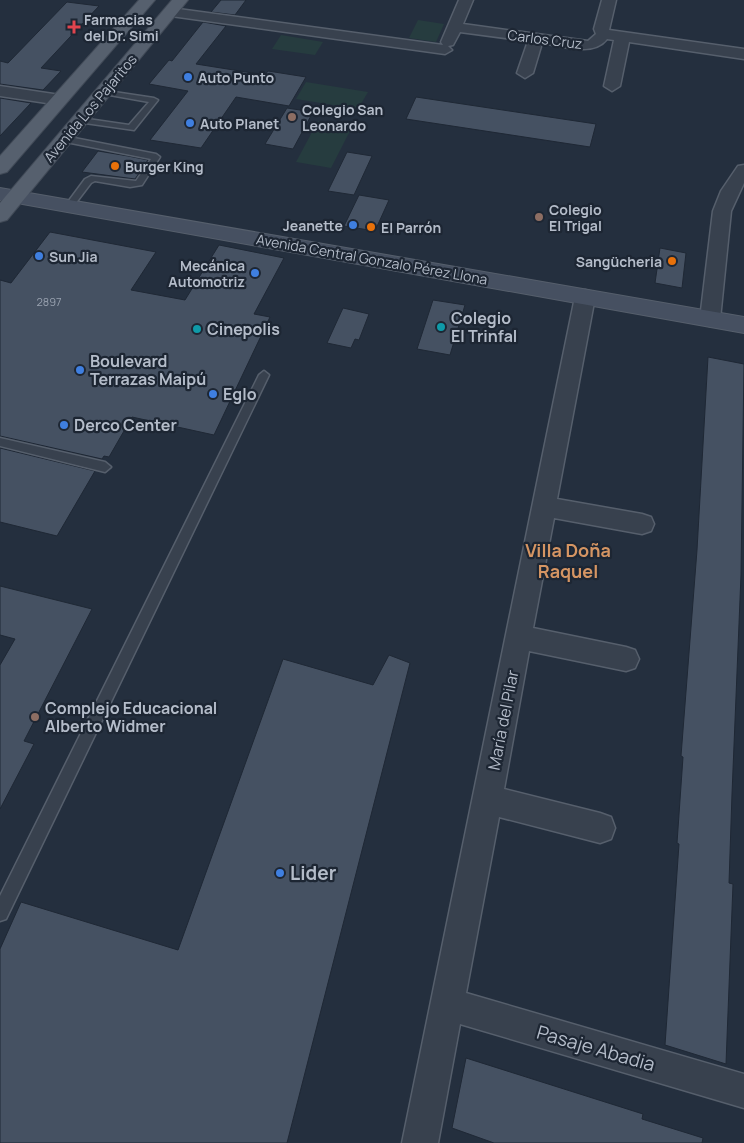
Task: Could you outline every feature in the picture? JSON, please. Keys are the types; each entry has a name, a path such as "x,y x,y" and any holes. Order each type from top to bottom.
{"main road":[{"name":"Avenida Los Pajaritos","path":"0,168 147,0"},
{"name":"Avenida Los Pajaritos","path":"0,216 8,195 64,140 175,6"}],"street":[{"path":"175,6 442,56 466,0"},
{"path":"603,34 601,30 609,0"},
{"path":"323,33 332,18"},
{"name":"Carlos Cruz","path":"454,27 588,45 596,43 603,34 744,54"},
{"path":"525,73 536,38"},
{"path":"612,86 622,38"},
{"path":"0,91 60,100"},
{"path":"710,319 722,211 730,191 744,170"},
{"name":"Avenida Central Gonzalo Pérez Llona","path":"8,195 744,325"},
{"name":"María del Pilar","path":"420,1143 585,297"},
{"path":"544,506 642,524"},
{"path":"519,637 626,659"},
{"path":"487,800 600,828"},
{"name":"Pasaje Abadia","path":"448,1004 744,1091"}],"lane":[{"path":"80,120 131,128 154,100 104,92"},
{"path":"64,140 156,157 138,182 130,184 94,178 88,181 69,206"},
{"path":"0,913 264,375"},
{"path":"0,442 105,467"}],"green space":[{"path":"418,20 444,24 436,42 409,38"},
{"path":"281,35 323,42 315,55 272,49"},
{"path":"306,82 368,92 358,109 296,99"},
{"path":"318,121 352,127 331,168 296,162"}],"building":[{"path":"221,0 246,0 235,15 211,12"},
{"path":"67,2 99,6 41,68 61,71 43,90 0,84 0,61 8,63"},
{"path":"203,22 226,26 196,64 265,75 268,71 306,77 289,106 236,97 201,148 150,140 188,91 149,84 169,60 172,61"},
{"path":"416,97 596,124 590,147 406,119"},
{"path":"0,98 31,103 0,136"},
{"path":"287,108 313,112 293,149 265,144"},
{"name":"Burger King","path":"98,151 148,160 135,179 82,172"},
{"path":"347,152 372,156 354,195 328,191"},
{"path":"359,195 389,200 375,231 344,226"},
{"path":"50,232 156,252 131,290 185,300 219,245 284,258 254,314 270,317 214,435 132,417 109,457 104,456 102,459 0,436 0,280 11,283"},
{"name":"Sangücheria","path":"660,248 686,253 682,288 655,283"},
{"name":"Colegio El Trinfal","path":"433,300 465,305 450,355 417,349"},
{"path":"343,308 369,314 359,340 355,339 351,348 327,343"},
{"path":"708,357 744,364 741,575 729,883 733,884 726,1064 665,1045 679,844 677,843 683,757 681,756 697,550"},
{"path":"0,448 95,471 57,536 0,522"},
{"path":"0,586 92,609 24,741 34,744 0,809 0,665 15,639 0,635"},
{"name":"Lider","path":"389,655 410,663 287,1143 0,1143 0,949 21,902 178,950 283,659 373,685"},
{"path":"466,1058 643,1114 642,1119 703,1138 702,1143 494,1143 452,1128"}],"place":[{"name":"Farmacias del Dr. Simi","path":"74,27"},
{"name":"Auto Punto","path":"188,77"},
{"name":"Colegio San Leonardo","path":"292,117"},
{"name":"Auto Planet","path":"190,123"},
{"name":"Burger King","path":"115,166"},
{"name":"Colegio El Trigal","path":"539,217"},
{"name":"Jeanette","path":"353,225"},
{"name":"El Parrón","path":"371,227"},
{"name":"Sun Jia","path":"39,256"},
{"name":"Sangücheria","path":"672,261"},
{"name":"Mecánica Automotriz","path":"255,273"},
{"name":"Colegio El Trinfal","path":"441,327"},
{"name":"Cinepolis","path":"197,329"},
{"name":"Boulevard Terrazas Maipú","path":"80,370"},
{"name":"Eglo","path":"213,394"},
{"name":"Derco Center","path":"64,425"},
{"name":"Complejo Educacional Alberto Widmer","path":"35,717"},
{"name":"Lider","path":"280,873"}],"district":[{"name":"Villa Doña Raquel","path":"568,560"}]}
